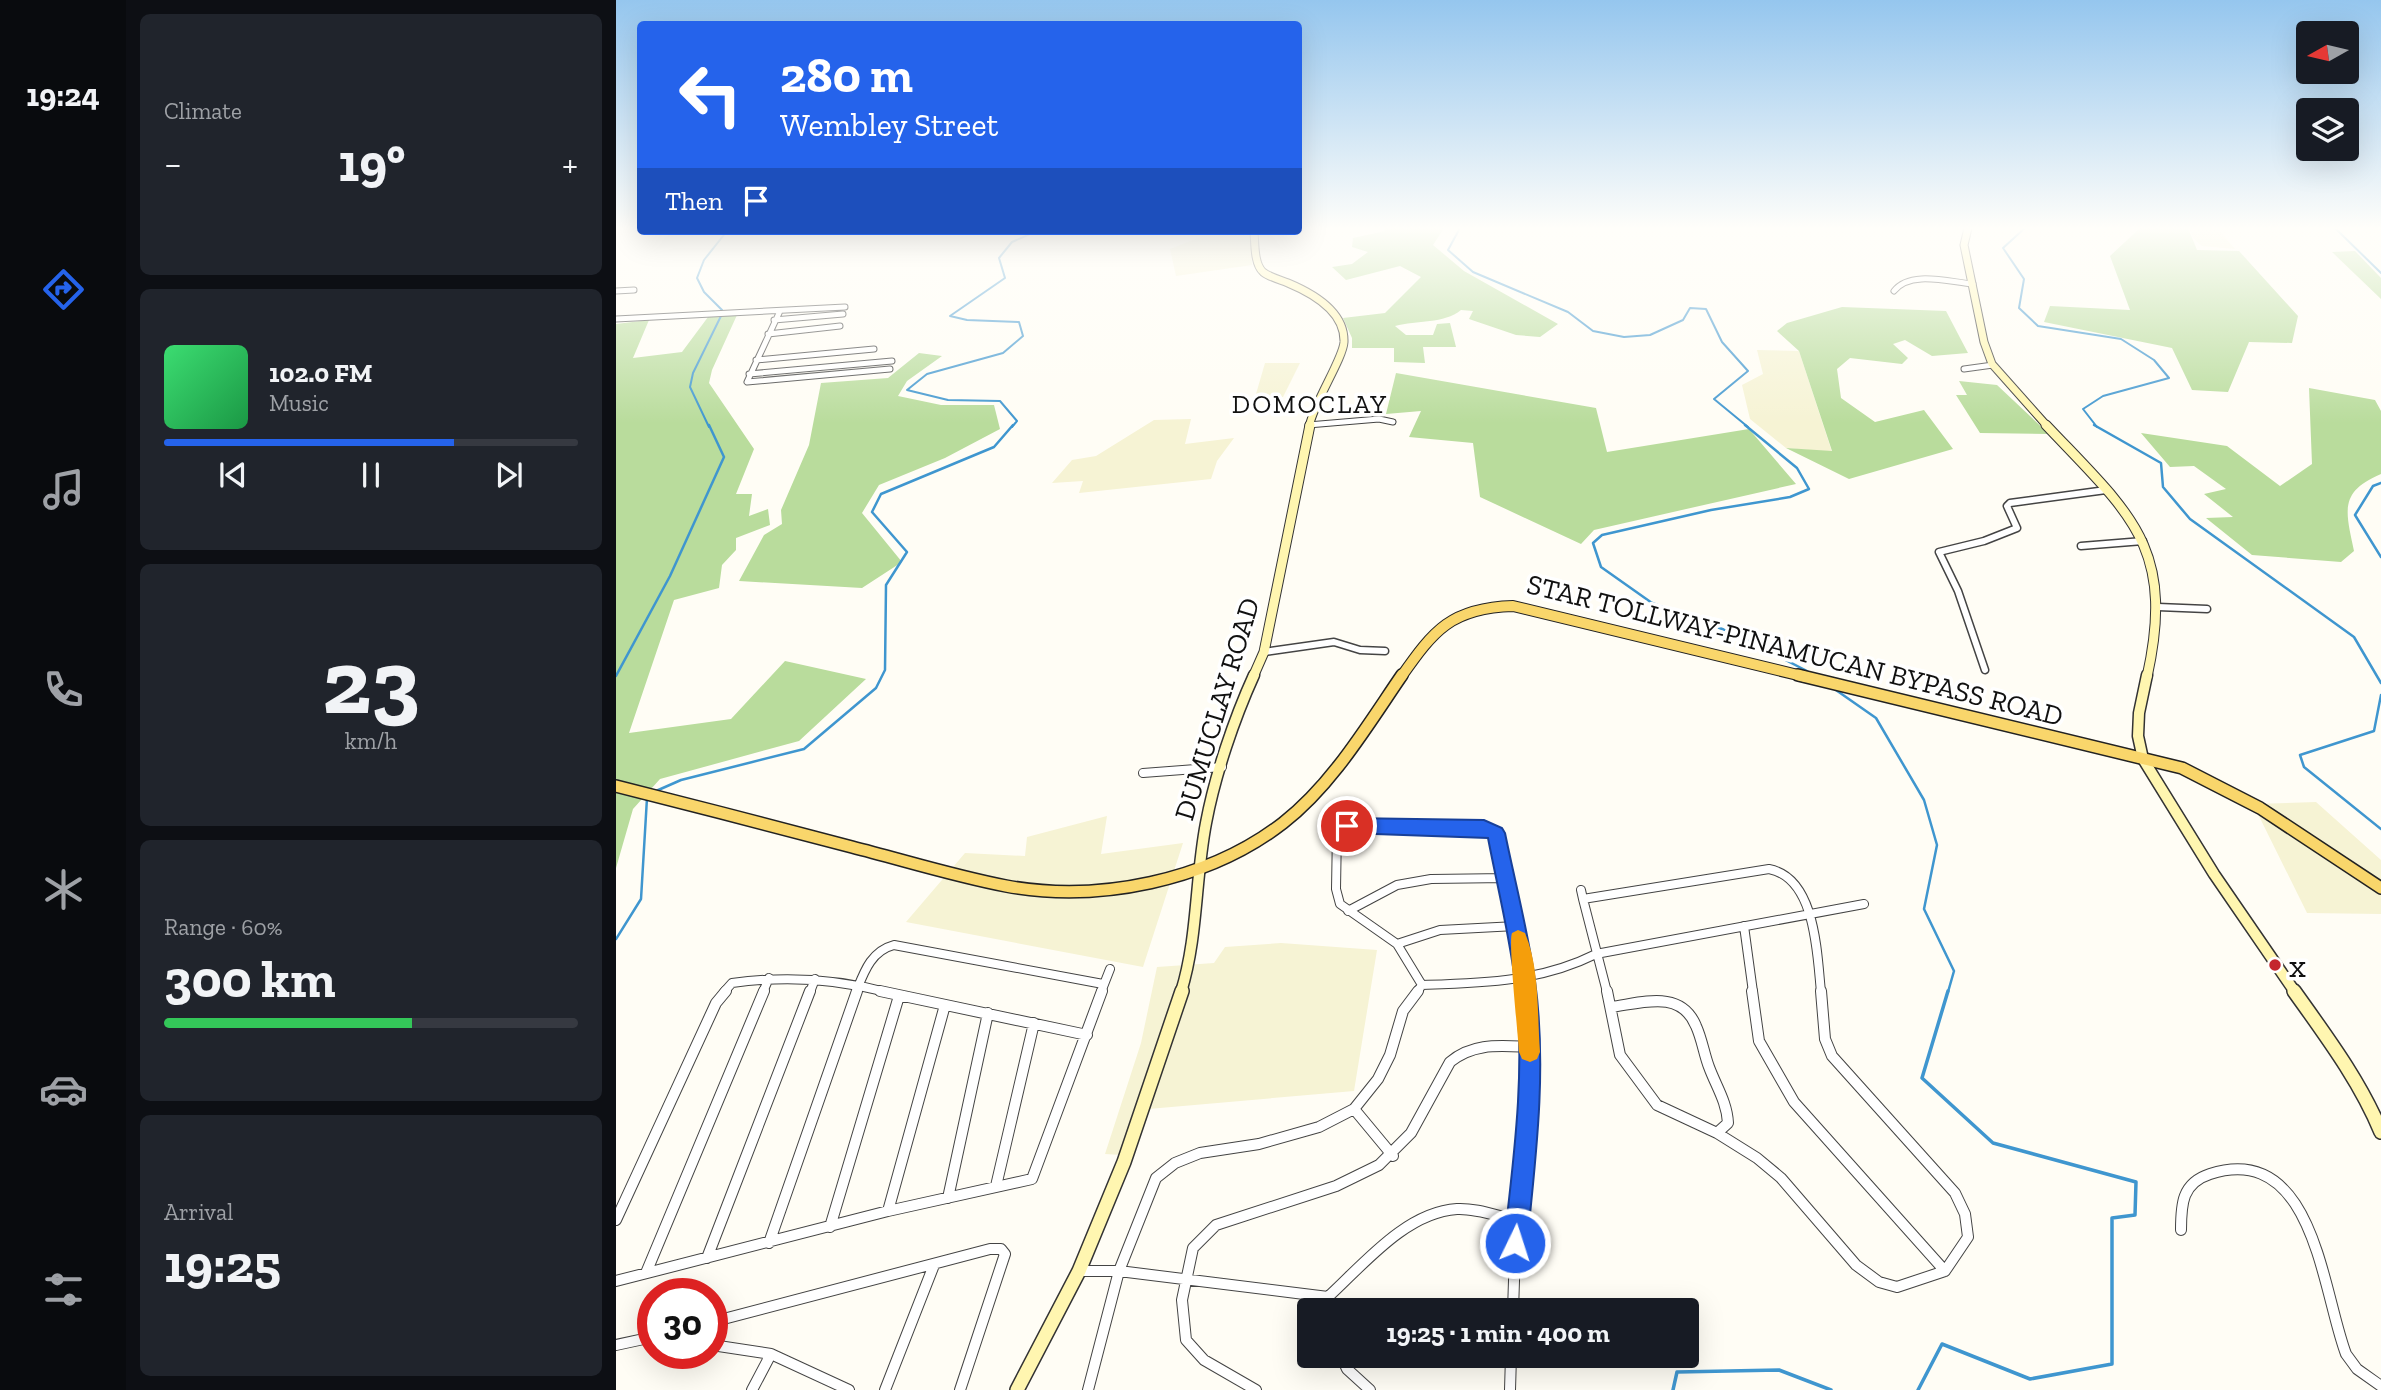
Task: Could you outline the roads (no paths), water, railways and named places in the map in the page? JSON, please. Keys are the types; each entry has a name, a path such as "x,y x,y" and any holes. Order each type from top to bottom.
{"main road":[{"name":"STAR TOLLWAY-PINAMUCAN BYPASS ROAD","path":"616,786 1040,892 1120,887 1162,879 1229,857 1269,835 1311,796 1430,636 1451,620 1486,607 1513,606 2182,768 2224,787 2266,811 2381,888"}],"street":[{"name":"DUMUCLAY ROAD","path":"1017,1390 1079,1271 1124,1162 1171,1029 1192,957 1206,823 1241,704 1264,652 1308,425 1318,394 1341,352 1343,333 1319,297 1310,293"},
{"path":"1975,293 1984,342 1993,365 2106,490 2143,541 2154,568 2158,607 2155,641 2138,713 2138,736 2143,759 2214,874 2344,1062 2371,1107 2381,1132"},
{"path":"616,319 845,307"},
{"path":"780,311 749,374 748,383 890,369"},
{"path":"774,320 843,314"},
{"path":"768,334 840,326"},
{"path":"756,360 874,349"},
{"path":"823,375 831,353"},
{"path":"749,374 892,361"},
{"path":"1964,369 1993,365"},
{"path":"1308,425 1379,419 1393,422"},
{"path":"1985,670 1958,591 1939,552 1984,541 2017,528 2007,506 2010,503 2106,490"},
{"path":"2081,546 2143,541"},
{"path":"2158,607 2207,609"},
{"path":"1264,652 1334,642 1360,650 1385,651"},
{"path":"1143,773 1222,767"},
{"path":"1422,985 1397,944 1340,904 1336,889 1337,831 1341,827 1493,830 1516,926 1525,981 1530,1047 1529,1113 1516,1220 1513,1298"},
{"path":"1769,869 1785,873 1796,885 1810,916 1825,1039 1832,1056 1955,1193 1965,1214 1968,1237 1945,1271 1897,1287 1879,1282 1856,1265 1781,1178 1757,1158 1717,1133 1657,1105 1620,1055 1611,1007 1582,895 1769,869"},
{"path":"1348,911 1397,885 1431,879 1506,878"},
{"path":"1422,985 1525,981 1574,966 1596,954 1864,904"},
{"path":"1397,944 1440,930 1516,926"},
{"path":"1744,926 1759,1041 1788,1092 1945,1271"},
{"path":"769,1243 859,985 876,952 894,945 1104,984"},
{"path":"616,1282 888,1211 1031,1179 1110,969"},
{"path":"616,1220 722,992 736,982 769,978 815,979 859,985 899,996 1087,1035"},
{"path":"646,1273 769,978"},
{"path":"707,1258 815,979"},
{"path":"1088,1390 1094,1358 1119,1271 1156,1178 1175,1163 1200,1153 1259,1144 1319,1127 1353,1108 1378,1079 1390,1055 1403,1011 1422,985"},
{"path":"830,1227 899,996"},
{"path":"1611,1007 1668,999 1685,1006 1694,1020 1710,1070 1728,1108 1728,1124 1717,1133"},
{"path":"888,1211 945,1005"},
{"path":"948,1198 988,1013"},
{"path":"996,1186 1034,1023"},
{"path":"1256,1390 1192,1351 1180,1321 1185,1279 1193,1249 1216,1224 1355,1177 1393,1156 1412,1132 1450,1062 1459,1053 1471,1046 1530,1047"},
{"path":"1353,1108 1393,1156"},
{"path":"2181,1230 2181,1199 2189,1184 2211,1172 2240,1170 2278,1183 2294,1196 2313,1240 2338,1335 2348,1357 2360,1372 2381,1387"},
{"path":"1079,1271 1119,1271 1328,1297 1392,1240 1433,1214 1457,1209 1516,1220"},
{"path":"728,1318 990,1249 1001,1249 1005,1254 960,1390"},
{"path":"885,1390 934,1265"},
{"path":"616,1345 637,1341"},
{"path":"728,1347 771,1354 849,1390"},
{"path":"752,1390 771,1354"},
{"path":"1347,1368 1370,1390"},
{"path":"1510,1390 1511,1368"}],"waterway":[{"path":"705,293 722,310"},
{"path":"983,293 950,316 967,320 1019,322 1023,336 1003,353 927,374 907,390 948,400 1000,401 1017,421 1012,427"},
{"path":"1523,293 1568,312 1593,331 1624,337 1650,335 1683,320 1690,308 1706,309 1722,342 1748,371 1714,399 1748,427"},
{"path":"2022,293 2019,308 2038,326 2121,339 2154,360 2169,378 2103,396 2083,409 2097,426"},
{"path":"709,427 690,387 693,373 721,316"},
{"path":"616,676 670,576 724,457 709,425"},
{"path":"656,791 681,780 804,749 876,688 885,670 886,585 907,552 872,512 881,494 994,447 1013,425"},
{"path":"1745,425 1797,468 1809,489 1790,497 1711,510 1602,535 1593,543 1601,567 1652,603 1733,633 1807,671"},
{"path":"2097,426 2161,463 2163,487 2190,519 2354,637 2381,683"},
{"path":"2381,483 2373,486 2355,515 2381,557"},
{"path":"1833,688 1876,718 1924,800 1937,845 1924,909 1954,971 1948,992"},
{"path":"2381,695 2374,731 2300,755 2304,767 2381,829"},
{"path":"616,939 641,899 647,798"},
{"path":"1918,1390 1942,1344 2030,1379 2112,1364 2112,1218 2135,1215 2136,1182 1993,1143 1922,1078 1948,991"},
{"path":"1673,1390 1677,1372 1779,1370 1831,1390"}],"place":[{"name":"x","path":"2275,965"}],"district":[{"name":"DOMOCLAY","path":"1310,404"}]}
